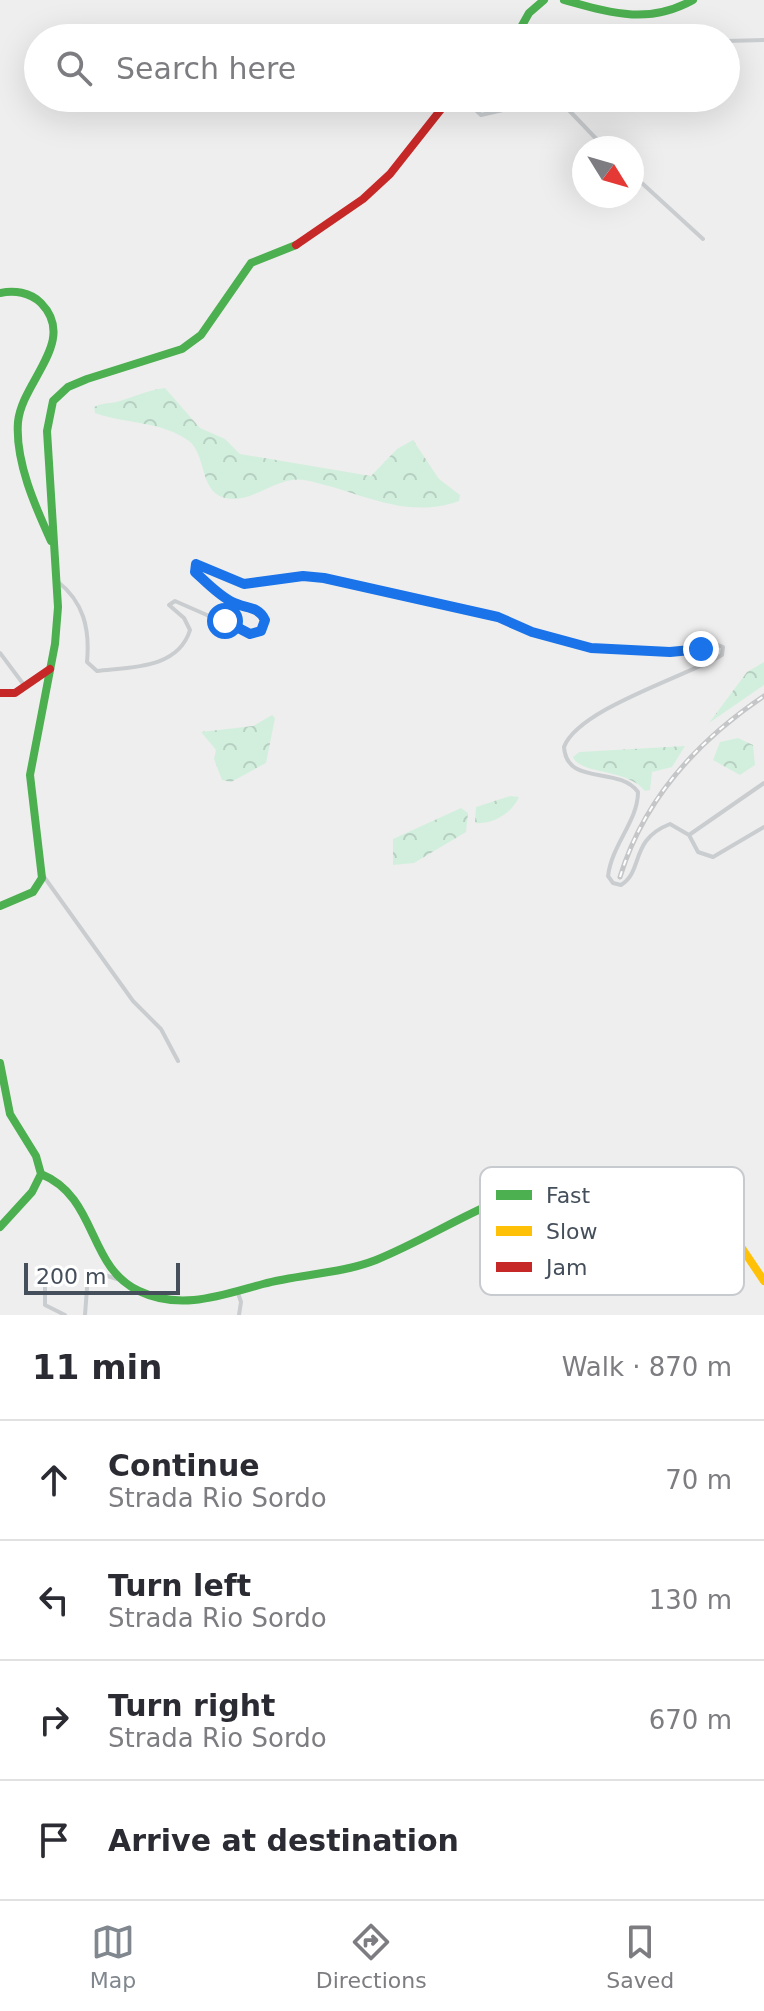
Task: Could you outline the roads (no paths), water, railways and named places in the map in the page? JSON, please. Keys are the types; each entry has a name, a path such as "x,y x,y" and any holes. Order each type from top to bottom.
{"street":[{"path":"523,24 529,13 544,0"},
{"path":"564,0 618,17 643,18 693,0"},
{"path":"740,41 764,40"},
{"path":"178,1061 161,1029 133,1001 42,874 30,775 57,625 48,419 60,393 87,379 182,349 196,340 251,263 295,246 365,198 390,174 439,112"},
{"path":"478,112 481,115 497,112"},
{"path":"572,112 594,136"},
{"path":"644,185 703,239"},
{"path":"0,293 22,292 31,296 49,314 54,328 50,354 24,395 18,422 34,499 54,546"},
{"path":"34,499 51,497"},
{"path":"34,499 52,513"},
{"path":"39,511 52,513"},
{"path":"57,581 79,606 88,630 87,662 97,671 147,666 181,649 190,630 184,618 169,605 175,601 250,634 261,631 264,616 255,608 235,604 216,591 193,569 200,564 217,575 244,584 303,576 324,578 498,617 532,632 591,648 670,652 718,645 723,647 722,655 686,669 597,715 575,730 564,747 566,761 576,770 625,781 638,792 633,815 612,853 608,876 613,883 621,885 627,882 642,844 656,830 670,824 689,835 698,852 713,857 764,827"},
{"path":"0,653 26,687"},
{"path":"0,693 15,693 50,669"},
{"path":"689,835 764,783"},
{"path":"0,906 33,892 42,874"},
{"path":"0,1063 10,1114 36,1156 41,1174 32,1192 0,1227"},
{"path":"41,1174 58,1178 75,1196 105,1261 120,1280"},
{"path":"85,1315 88,1275 95,1272 166,1300 204,1299 359,1265 480,1212"},
{"path":"744,1259 764,1281"},
{"path":"45,1283 45,1305 65,1315"},
{"path":"237,1290 241,1302 239,1315"}],"railway":[{"path":"620,877 643,822 676,774 717,732 764,696"}]}
